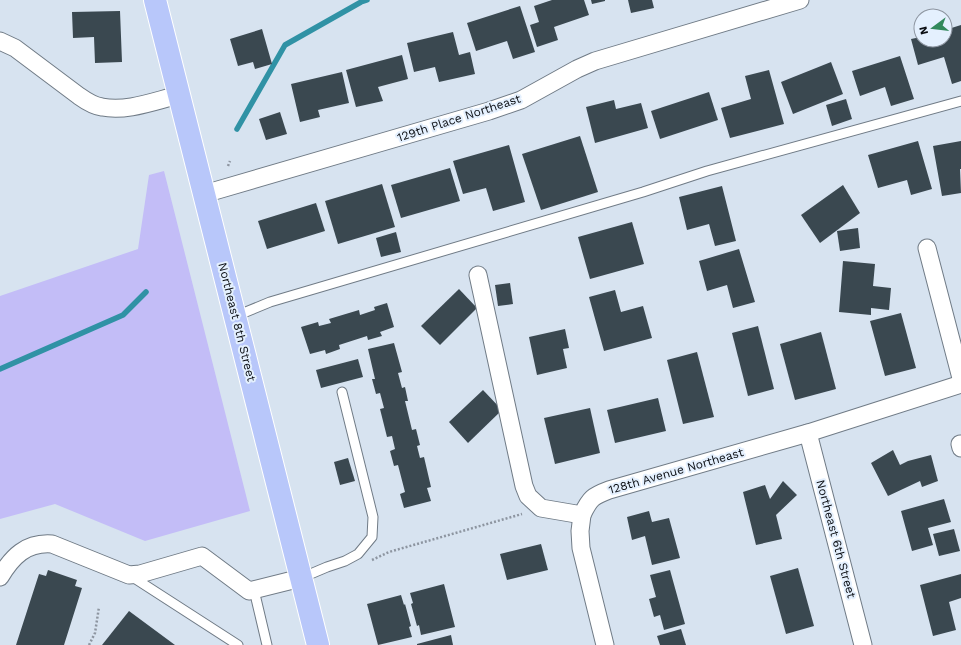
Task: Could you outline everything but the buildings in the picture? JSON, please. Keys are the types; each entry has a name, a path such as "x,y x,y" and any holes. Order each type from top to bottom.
{"main road":[{"name":"Northeast 8th Street","path":"155,0 318,645"}],"street":[{"name":"129th Place Northeast","path":"204,194 489,111 521,100 594,61 800,0"},
{"path":"0,41 16,48 88,102 101,107 126,108 179,95"},
{"path":"927,248 961,378"},
{"path":"478,275 524,486 528,496 541,508 582,514 580,531 581,548 605,645"},
{"name":"128th Avenue Northeast","path":"582,514 588,503 596,495 609,490 808,433 961,384"},
{"name":"Northeast 6th Street","path":"808,433 863,645"},
{"path":"0,577 8,564 19,553 31,546 41,543 52,544 129,575 140,574 202,556 249,591 301,578"}],"lane":[{"path":"236,316 270,302 643,192 707,171 961,101"},
{"path":"301,578 327,567 345,562 358,554 372,537 373,517 342,392"},
{"path":"129,575 238,645"},
{"path":"254,590 267,645"}],"path":[{"path":"228,166 230,161"},
{"path":"370,561 389,552 541,508"},
{"path":"89,645 95,633 99,607"}],"shaded area":[{"path":"164,171 250,511 145,541 55,504 0,519 0,296 138,249 149,175"}],"waterway":[{"path":"237,129 285,45 367,0"},
{"path":"0,369 123,315 146,292"}]}
